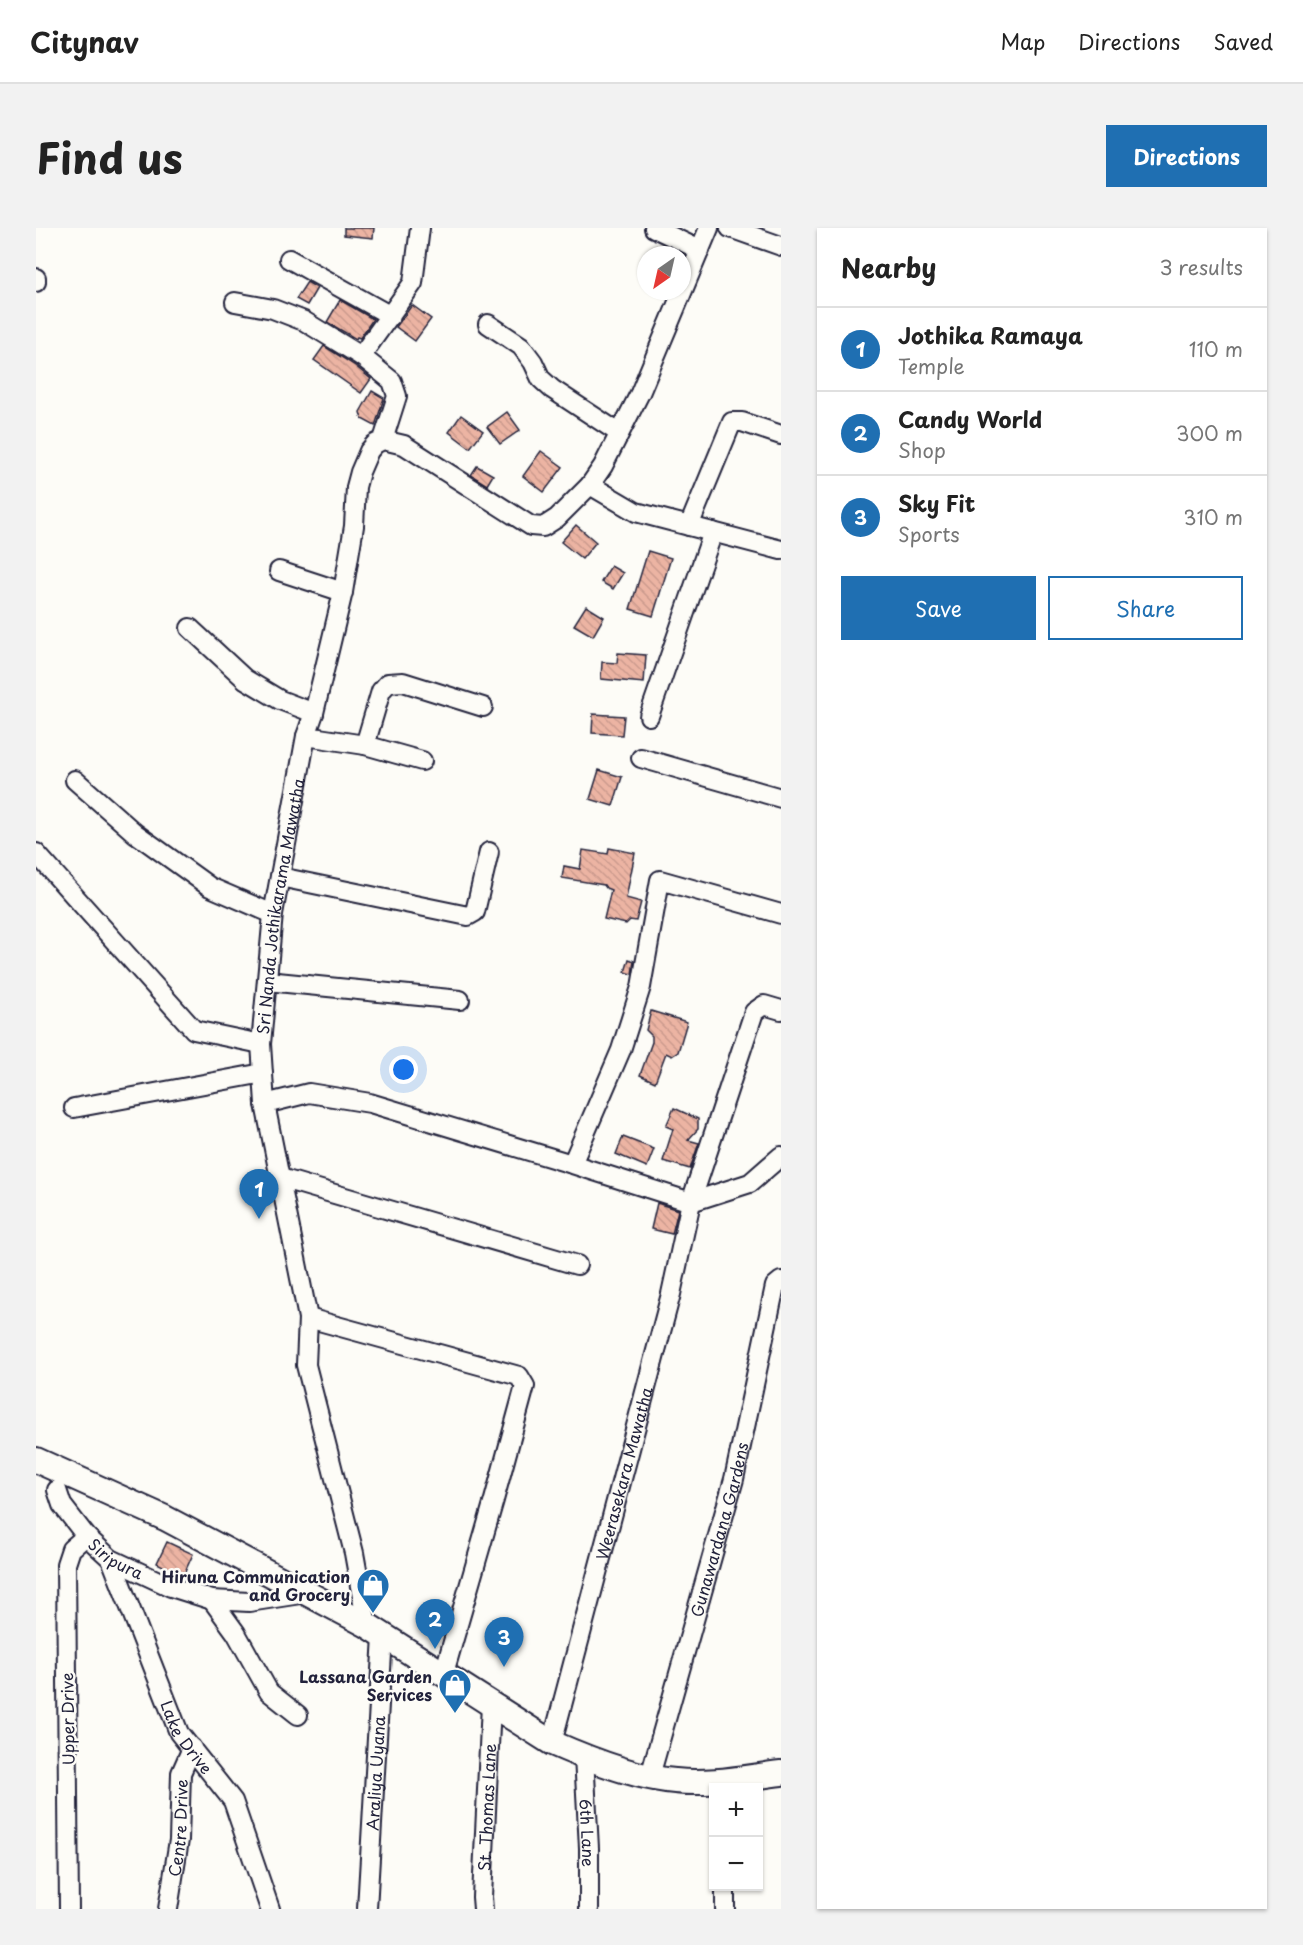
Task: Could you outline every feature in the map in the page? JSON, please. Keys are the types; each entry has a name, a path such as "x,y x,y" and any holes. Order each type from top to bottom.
{"main road":[{"path":"36,1460 165,1518 375,1630 552,1743 584,1757 650,1776 676,1782 709,1783"},
{"path":"732,1783 781,1773"}],"street":[{"path":"360,356 413,283 420,228"},
{"path":"654,228 700,250"},
{"path":"235,302 273,309 304,321 360,356 392,381 397,396 383,440 404,445 531,526 543,527 557,518 590,485 603,466 640,393 710,228"},
{"path":"730,228 781,246"},
{"path":"289,259 390,316"},
{"path":"488,324 521,346 533,362 541,379 619,433"},
{"path":"689,526 732,422 742,422 781,435"},
{"name":"Sri Nanda Jothikarama Mawatha","path":"375,1630 306,1365 308,1318 265,1104 261,1044 273,914 306,736 314,713 343,592 354,526 356,487 369,451 383,440"},
{"path":"590,485 636,512 781,550"},
{"path":"649,716 713,532"},
{"path":"279,571 343,592"},
{"path":"190,628 245,679 280,700 314,713"},
{"path":"365,745 381,691 388,683 403,682 483,707"},
{"path":"306,736 365,745 422,761"},
{"path":"641,758 781,798"},
{"path":"75,780 135,833 210,887 273,914"},
{"path":"280,877 468,916 475,912 489,852"},
{"path":"36,853 194,1030 261,1044"},
{"path":"572,1164 621,1050 641,987 660,880 781,914"},
{"path":"267,981 460,1000"},
{"name":"Weerasekara Mawatha","path":"552,1743 671,1294 691,1202 754,1012 764,1005 781,1010"},
{"path":"74,1108 263,1073"},
{"path":"265,1104 309,1093 370,1103 691,1202 750,1183 781,1156"},
{"path":"280,1178 577,1265"},
{"name":"Gunawardana Gardens","path":"650,1776 734,1479 776,1286 781,1281"},
{"path":"308,1318 519,1376 525,1386 495,1500 444,1673"},
{"name":"Siripura","path":"57,1490 62,1505 86,1536 111,1558 171,1587 212,1600 249,1602 307,1593"},
{"name":"Upper Drive","path":"69,1909 66,1564 71,1549 86,1536"},
{"name":"Lake Drive","path":"111,1558 179,1733 233,1801 270,1909"},
{"path":"212,1600 236,1633 269,1692 298,1715"},
{"path":"236,1633 239,1620 249,1602"},
{"name":"Araliya Uyana","path":"367,1909 375,1630"},
{"name":"St. Thomas Lane","path":"483,1909 491,1704"},
{"name":"Centre Drive","path":"168,1909 179,1840 181,1773 192,1748"},
{"name":"6th Lane","path":"584,1757 589,1848 589,1909"},
{"path":"725,1891 725,1909"}],"building":[{"path":"344,228 374,228 373,238 344,235"},
{"path":"307,282 317,288 307,305 296,299"},
{"path":"340,300 373,319 360,338 356,339 327,322"},
{"path":"412,305 431,319 415,341 396,327"},
{"path":"324,346 371,379 361,393 314,360"},
{"path":"372,391 384,398 375,426 362,419 360,412"},
{"path":"507,412 520,430 500,444 487,427"},
{"path":"461,415 483,431 470,448 449,432"},
{"path":"541,451 563,467 544,492 523,476"},
{"path":"477,466 493,475 487,485 471,475"},
{"path":"576,525 596,542 582,559 561,542"},
{"path":"648,551 671,558 653,616 630,609"},
{"path":"611,566 623,573 613,589 601,582"},
{"path":"586,606 604,617 593,636 574,625"},
{"path":"618,653 646,655 644,683 601,679 602,662 617,663"},
{"path":"593,714 624,716 622,735 592,733"},
{"path":"599,770 622,777 613,806 590,799"},
{"path":"609,848 635,853 626,898 641,902 636,921 630,920 626,924 604,919 611,890 604,885 562,878 564,866 580,869 583,850 608,854"},
{"path":"629,959 634,961 632,974 625,972"},
{"path":"651,1011 687,1022 678,1052 672,1056 666,1053 655,1082 640,1075 652,1042 652,1036 646,1030"},
{"path":"674,1108 698,1119 698,1129 688,1140 699,1143 690,1169 663,1161 673,1129 666,1126"},
{"path":"623,1137 654,1149 647,1167 616,1154"},
{"path":"657,1203 678,1210 672,1234 651,1229"},
{"path":"167,1542 193,1554 183,1576 157,1563"}],"place":[{"name":"Jothika Ramaya","path":"259,1219"},
{"name":"Hiruna Communication and Grocery","path":"373,1614"},
{"name":"Candy World","path":"435,1649"},
{"name":"Sky Fit","path":"504,1667"},
{"name":"Lassana Garden Services","path":"455,1714"}]}
